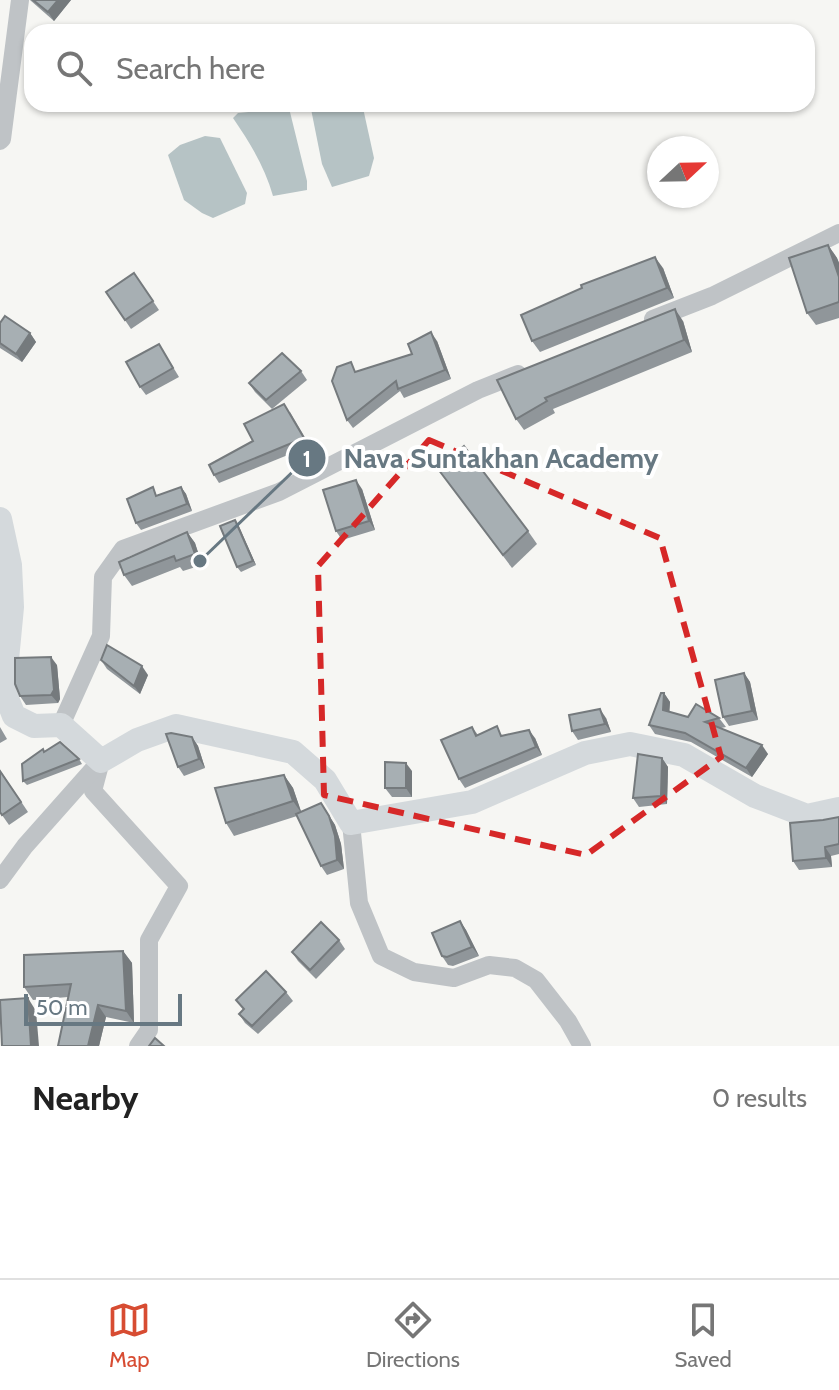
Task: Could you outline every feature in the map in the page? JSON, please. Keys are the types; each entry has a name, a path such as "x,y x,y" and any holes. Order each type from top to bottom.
{"street":[{"path":"0,141 20,0"},
{"path":"639,325 712,296 839,233"},
{"path":"61,725 101,636 103,577 123,549 279,492 478,390 536,366"},
{"path":"0,519 10,565 12,607 4,691 14,716 34,726 61,725 101,761"},
{"path":"0,880 25,846 101,761 137,740 176,726 293,752 325,780 351,823 359,903 381,956 414,972 454,978 489,965 515,968 536,980 568,1021 582,1046"},
{"path":"351,823 472,802 585,753 630,744 684,755 755,796 807,816 839,809"},
{"path":"101,761 93,791 179,886 149,940 149,1030 138,1046"}],"highlighted area":[{"path":"429,440 660,538 721,757 586,855 324,795 318,566"}],"shaded area":[{"path":"290,112 307,190 273,196 266,175 233,118 238,113"},
{"path":"312,112 364,112 374,158 369,176 332,187 322,164"},
{"path":"205,136 220,138 247,193 245,204 213,218 184,200 168,155 180,145"}],"building":[{"path":"33,0 58,0 48,12"},
{"path":"828,245 839,277 839,302 807,313 789,258"},
{"path":"655,257 667,288 532,341 521,315 582,288 581,285"},
{"path":"134,273 153,301 125,320 106,292"},
{"path":"675,309 684,340 545,398 547,401 516,419 497,380"},
{"path":"5,316 30,333 16,354 0,343 0,323"},
{"path":"431,332 445,370 398,389 396,381 347,420 332,381 337,367 351,362 355,372 412,354 408,344"},
{"path":"159,344 173,368 140,387 126,362"},
{"path":"282,353 301,371 266,400 249,383"},
{"path":"284,404 304,438 214,475 209,465 253,441 244,424"},
{"path":"464,446 528,531 503,555 438,469"},
{"path":"356,480 369,521 336,531 323,490"},
{"path":"153,487 156,496 181,487 187,504 136,523 127,499"},
{"path":"235,520 253,561 237,567 220,526"},
{"path":"187,532 195,554 176,561 174,556 124,575 119,562"},
{"path":"107,645 142,666 134,686 101,660"},
{"path":"51,657 54,690 51,695 20,696 15,684 15,658"},
{"path":"744,673 752,711 723,717 715,680"},
{"path":"661,693 664,693 663,710 688,717 696,704 719,718 705,722 762,745 746,768 685,733 649,725"},
{"path":"600,709 605,724 572,731 569,715"},
{"path":"497,726 501,736 529,730 536,747 459,779 441,740 472,727 476,736"},
{"path":"166,734 192,737 199,759 178,767"},
{"path":"60,742 79,759 23,781 22,764 43,749 44,752"},
{"path":"638,754 662,758 661,796 633,798"},
{"path":"385,762 406,763 406,788 385,788"},
{"path":"0,771 21,802 2,815 0,812"},
{"path":"284,775 293,801 226,823 215,788"},
{"path":"321,803 335,836 337,860 321,866 296,814"},
{"path":"839,817 839,844 825,847 826,858 793,861 790,823"},
{"path":"460,921 472,947 442,956 432,933"},
{"path":"321,922 339,940 310,970 292,952"},
{"path":"123,951 126,1011 98,1005 88,1046 58,1046 71,984 24,987 24,955"},
{"path":"266,971 286,992 252,1026 239,1014 244,1009 236,1000"},
{"path":"28,998 31,1046 2,1046 0,1000"},
{"path":"155,1038 164,1046 149,1046"}],"place":[{"name":"Nava Suntakhan Academy","path":"200,561"}]}
